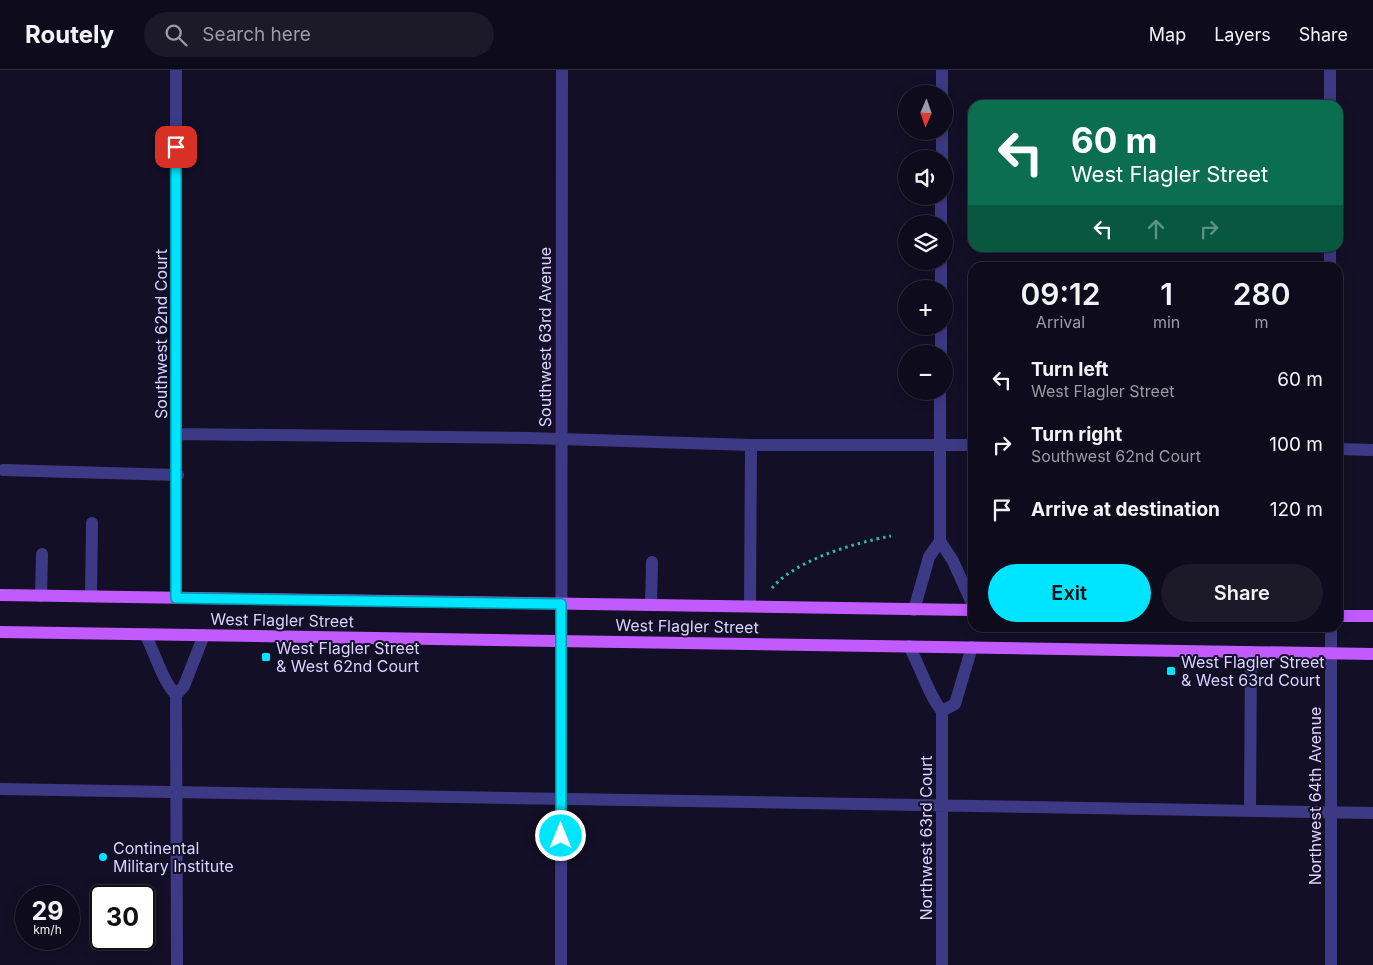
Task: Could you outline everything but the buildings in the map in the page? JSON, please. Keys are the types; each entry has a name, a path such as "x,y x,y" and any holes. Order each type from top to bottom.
{"main road":[{"name":"West Flagler Street","path":"0,595 968,610"},
{"path":"1343,616 1373,616"},
{"name":"West Flagler Street","path":"0,632 1373,654"}],"street":[{"name":"Southwest 62nd Court","path":"176,70 178,434 176,598"},
{"name":"Southwest 63rd Avenue","path":"561,965 562,70"},
{"path":"942,70 942,85"},
{"path":"1330,70 1330,100"},
{"path":"940,400 940,541 953,561 968,594"},
{"path":"178,434 561,438 751,445 968,445"},
{"path":"750,606 751,445"},
{"path":"1343,449 1373,450"},
{"path":"3,470 178,475"},
{"path":"91,596 92,523"},
{"path":"914,610 929,557 940,541"},
{"path":"41,596 42,554"},
{"path":"651,605 652,562"},
{"name":"Northwest 64th Avenue","path":"1330,632 1331,965"},
{"path":"145,634 157,657 168,686 176,695 178,792 177,965"},
{"path":"176,695 184,686 204,635"},
{"name":"Northwest 63rd Court","path":"909,646 928,684 934,702 942,711 942,965"},
{"path":"942,711 955,704 972,647"},
{"path":"1250,811 1251,652"},
{"path":"0,789 1373,813"}],"path":[{"path":"771,589 782,578 822,557 870,540 891,536"}],"place":[{"name":"West Flagler Street & West 62nd Court","path":"266,657"},
{"name":"West Flagler Street & West 63rd Court","path":"1171,671"},
{"name":"Continental Military Institute","path":"103,857"}],"route":[{"path":"176,147 178,434 176,598 561,604 561,836"}]}
